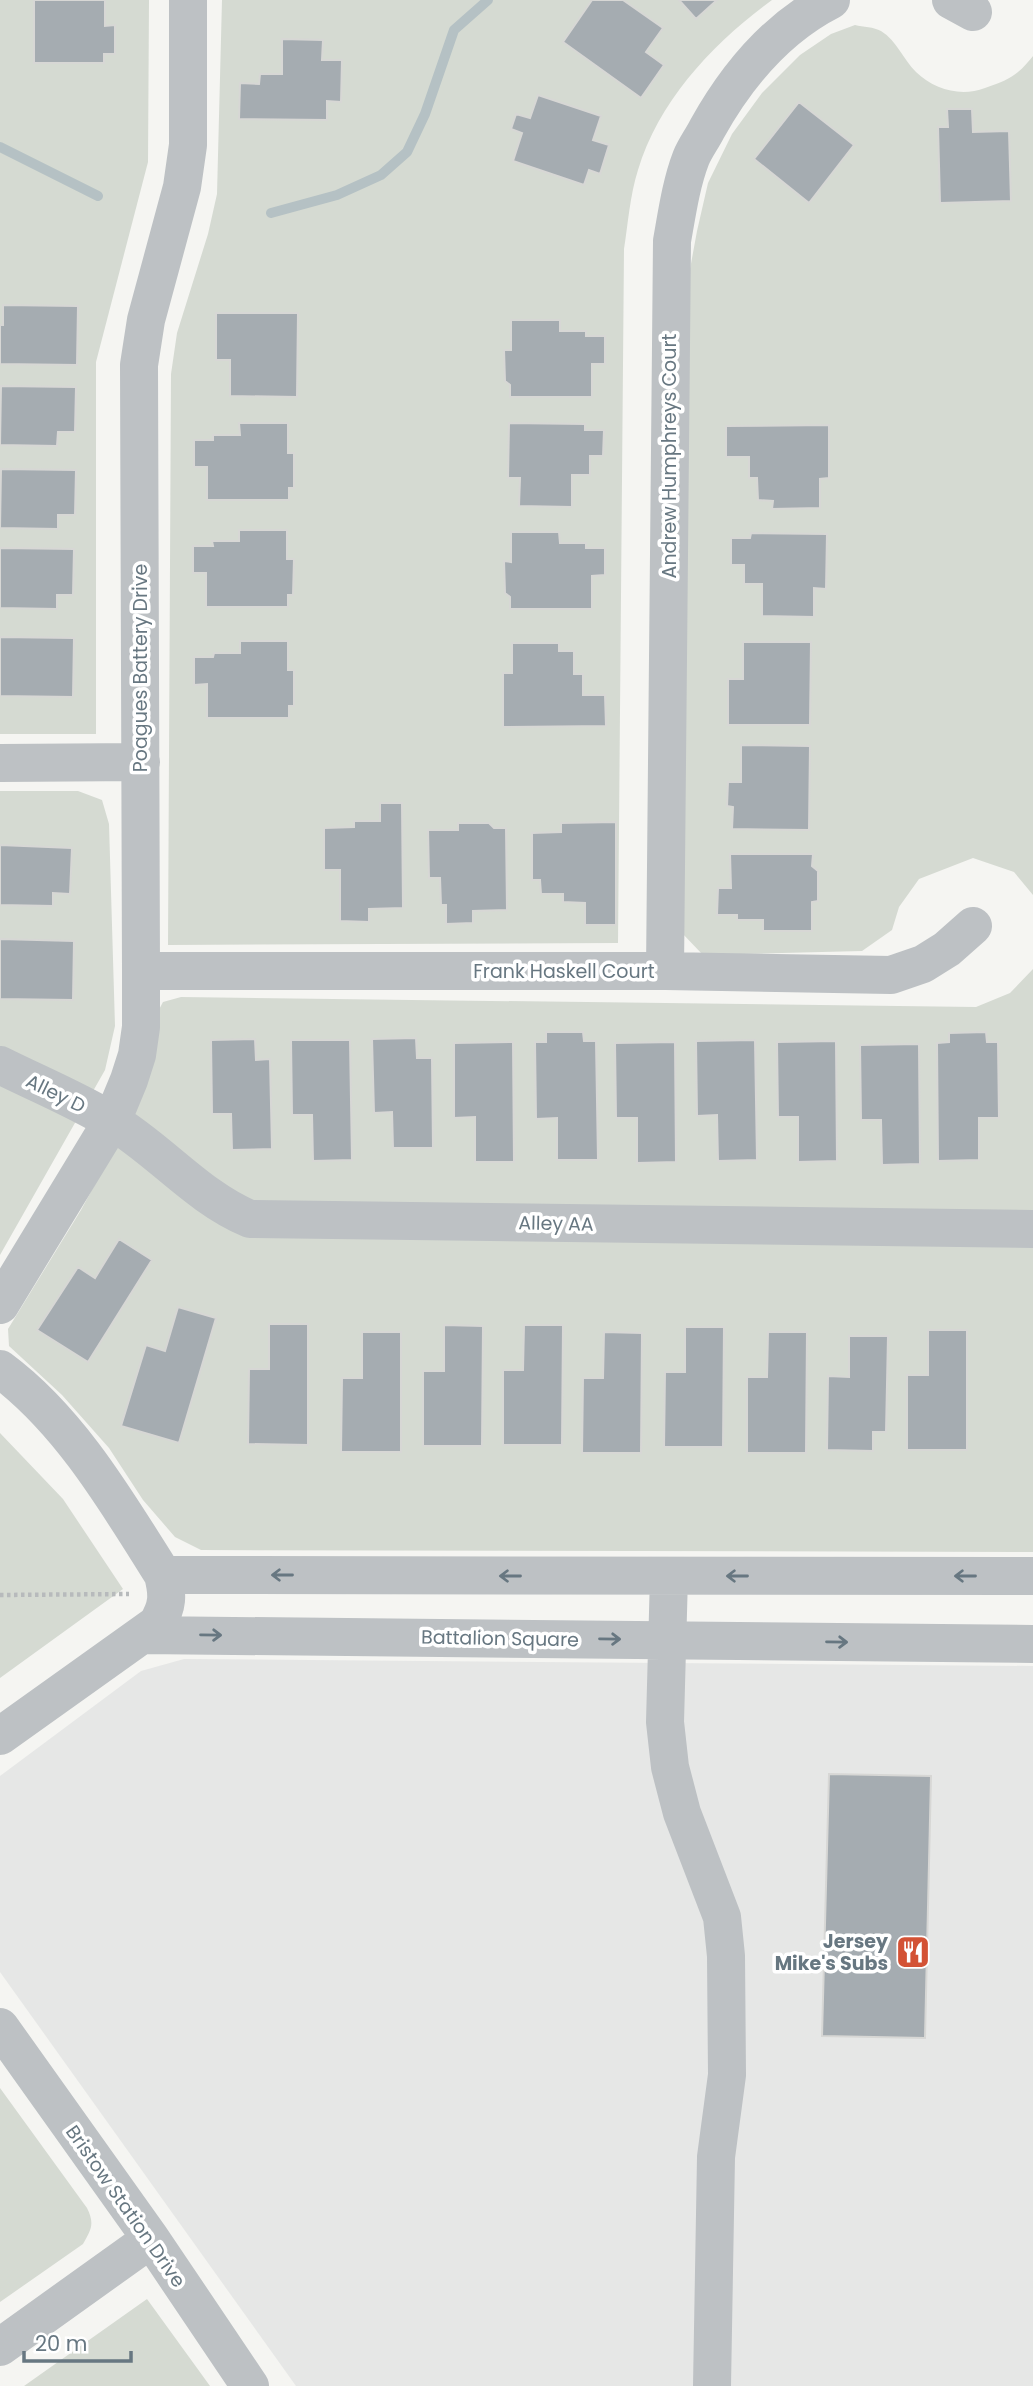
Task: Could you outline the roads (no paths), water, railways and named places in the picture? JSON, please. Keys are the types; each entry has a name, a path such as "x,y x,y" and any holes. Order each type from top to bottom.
{"street":[{"name":"Poagues Battery Drive","path":"0,1305 112,1121 137,1055 141,1027 139,365 146,320 182,187 187,155 188,0"},
{"name":"Andrew Humphreys Court","path":"665,971 672,241 692,156 717,111 750,65 770,44 812,10 831,0"},
{"path":"0,763 141,762"},
{"name":"Frank Haskell Court","path":"141,971 665,971 891,975 923,964 947,949 973,926"},
{"name":"Alley D","path":"0,1065 112,1121"},
{"name":"Alley AA","path":"112,1121 187,1178 250,1219 1033,1229"},
{"path":"0,1369 19,1383 97,1473 165,1584 166,1609 157,1624 0,1736"},
{"path":"165,1584 669,1576 1033,1576"},
{"path":"669,1576 665,1722 670,1767 681,1813 722,1917 726,1955 727,2075 716,2157 712,2386"},
{"name":"Battalion Square","path":"143,1634 1033,1644"},
{"name":"Bristow Station Drive","path":"0,2027 151,2239 250,2386"},
{"path":"0,2347 151,2239"}],"waterway":[{"path":"271,213 337,195 381,175 407,152 425,114 454,30 488,0"},
{"path":"0,147 98,196"}],"place":[{"name":"Jersey Mike's Subs","path":"913,1952"}]}
